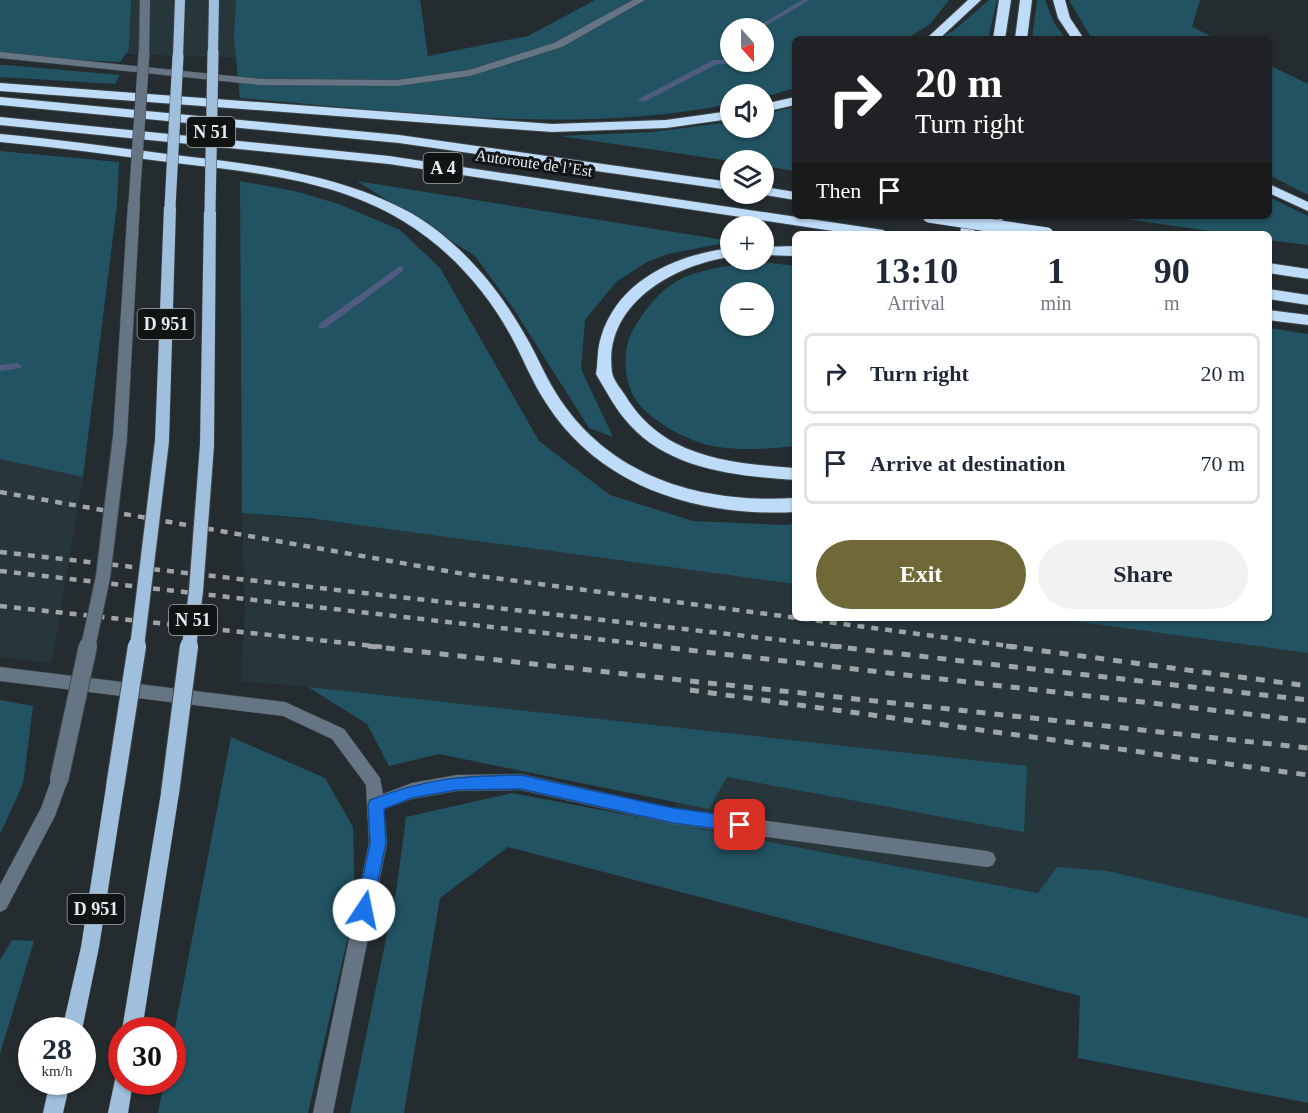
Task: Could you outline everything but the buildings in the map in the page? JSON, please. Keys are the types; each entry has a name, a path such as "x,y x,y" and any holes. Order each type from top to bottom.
{"highway":[{"path":"935,36 975,0"},
{"path":"999,36 1005,0"},
{"path":"1021,36 1026,0"},
{"path":"1059,0 1064,18 1076,36"},
{"path":"0,87 533,127 635,126 720,116"},
{"name":"Autoroute de l’Est","path":"0,101 399,139 720,185"},
{"path":"774,106 792,102"},
{"name":"Autoroute de l’Est","path":"0,122 389,160 863,231"},
{"path":"0,138 268,171 319,182 366,197 408,218 435,237 479,278 513,327 556,406 586,442 629,474 696,501 767,508 792,505"},
{"path":"1272,189 1308,207"},
{"path":"774,193 792,196"},
{"path":"949,219 1027,231"},
{"path":"774,251 792,251"},
{"path":"720,254 664,272 630,296 609,333 604,374 635,421 675,453 743,471 792,474"},
{"path":"1272,268 1308,274"},
{"path":"1272,294 1308,300"},
{"path":"1272,315 1308,320"}],"main road":[{"name":"D 951","path":"75,1017 90,947 131,697 146,592 162,441 180,0"},
{"name":"N 51","path":"134,1017 170,793 196,591 207,445 214,0"},
{"path":"53,1113 57,1095"},
{"path":"118,1113 121,1095"}],"street":[{"path":"0,903 49,810 59,780 103,577 120,437 144,53 145,0"},
{"path":"0,56 260,82 397,83 470,73 558,45 640,0"},
{"path":"0,674 285,709 338,734 374,783 378,843 323,1113"},
{"path":"375,805 412,791 457,783 521,782 673,816 987,859"}],"shaded area":[{"path":"0,0 412,0 392,62 119,54"},
{"path":"0,0 131,0 129,49 120,62 0,56"},
{"path":"236,0 420,0 428,56 528,36 595,0 949,0 930,24 911,36 792,36 792,89 774,94 774,84 720,84 720,105 669,113 608,118 547,120 424,114 240,98 234,38"},
{"path":"989,0 997,0 989,36 944,36 953,31"},
{"path":"1037,0 1045,0 1054,23 1064,36 1032,36"},
{"path":"1069,0 1200,0 1192,27 1211,36 1090,36"},
{"path":"0,65 120,75 115,84 0,77"},
{"path":"1272,66 1308,84 1308,195 1272,177"},
{"path":"792,108 792,171 774,168 774,150 720,150 720,160 560,136 652,132 720,123 720,138 774,138 774,112"},
{"path":"0,151 119,162 117,205 83,477 0,459"},
{"path":"240,181 294,191 339,204 400,230 440,268 539,441 610,495 693,521 792,524 792,584 308,518 242,513"},
{"path":"357,181 720,239 720,244 668,254 647,262 616,282 585,320 581,369 613,437 589,428 513,308 475,256"},
{"path":"1272,198 1308,216 1308,245 1272,240 1272,231 1209,231 1127,219 1272,219"},
{"path":"774,263 792,266 792,446 733,449 704,444 659,422 636,400 626,374 629,338 642,316 658,296 679,280 720,267 720,270 774,270"},
{"path":"1272,328 1308,334 1308,653 1073,621 1272,621"},
{"path":"0,406 15,462 83,477 52,663 0,657"},
{"path":"242,513 792,566 792,621 1272,621 1272,617 1308,617 1308,918 1108,871 1038,893 672,823 677,803 439,754 308,687 241,681 245,609"},
{"path":"308,687 1027,766 1024,832 727,777 709,809 439,754 389,766 367,724"},
{"path":"0,700 33,706 23,784 0,834"},
{"path":"231,737 325,778 353,827 355,905 308,1113 158,1113 161,1095 186,1095 186,1017 177,1017"},
{"path":"512,793 1038,893 1057,867 1108,871 1308,918 1308,1103 1078,1058 1080,996 508,847 440,898 404,1113 350,1113 397,886 406,817"},
{"path":"12,940 34,941 0,1054 0,960"}],"waterway":[{"path":"774,19 807,0"},
{"path":"641,100 720,62"},
{"path":"322,326 400,269"},
{"path":"0,368 17,366"}],"railway":[{"path":"0,492 464,574 792,617"},
{"path":"0,552 843,647"},
{"path":"0,571 667,647"},
{"path":"0,606 382,647"},
{"path":"820,621 1017,647"},
{"path":"368,646 1308,748"},
{"path":"653,646 1308,721"},
{"path":"830,646 1308,700"},
{"path":"1006,646 1308,686"},
{"path":"690,690 1308,775"}],"route":[{"path":"364,910 378,843 375,805 412,791 457,783 521,782 673,816 740,825"}]}
